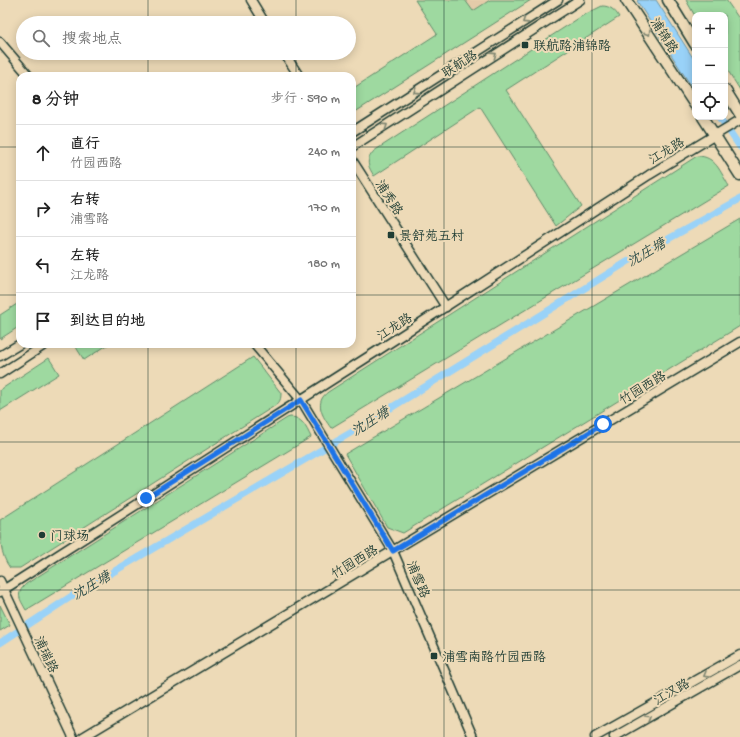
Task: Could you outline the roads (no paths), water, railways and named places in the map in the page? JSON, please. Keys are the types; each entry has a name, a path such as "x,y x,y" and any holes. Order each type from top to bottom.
{"main road":[{"name":"浦锦路","path":"626,0 692,100"},
{"name":"浦锦路","path":"668,0 692,39"},
{"path":"728,95 740,114"},
{"path":"705,120 740,175"}],"street":[{"path":"250,0 260,16"},
{"name":"联航路","path":"356,129 558,0"},
{"name":"联航路","path":"356,144 580,0"},
{"path":"0,42 26,72"},
{"path":"289,60 296,72"},
{"name":"江龙路","path":"2,591 446,307 649,175 740,120"},
{"name":"浦秀路","path":"356,166 446,307"},
{"name":"竹园西路","path":"83,737 740,342"},
{"path":"0,356 16,346"},
{"path":"0,374 40,348"},
{"name":"浦雪路","path":"257,348 301,400 393,551 473,737"},
{"name":"浦瑞路","path":"0,582 2,591 14,611 73,737"},
{"path":"595,737 740,655"},
{"name":"江汉路","path":"614,737 740,665"}],"water":[{"path":"656,0 692,56 692,87 637,1"}],"waterway":[{"path":"722,120 740,147"},
{"name":"沈庄塘","path":"0,643 72,596 352,432 627,262 740,199"}],"place":[{"name":"联航路浦锦路","path":"525,45"},
{"name":"景舒苑五村","path":"391,235"},
{"name":"门球场","path":"42,535"},
{"name":"浦雪南路竹园西路","path":"434,656"}]}
